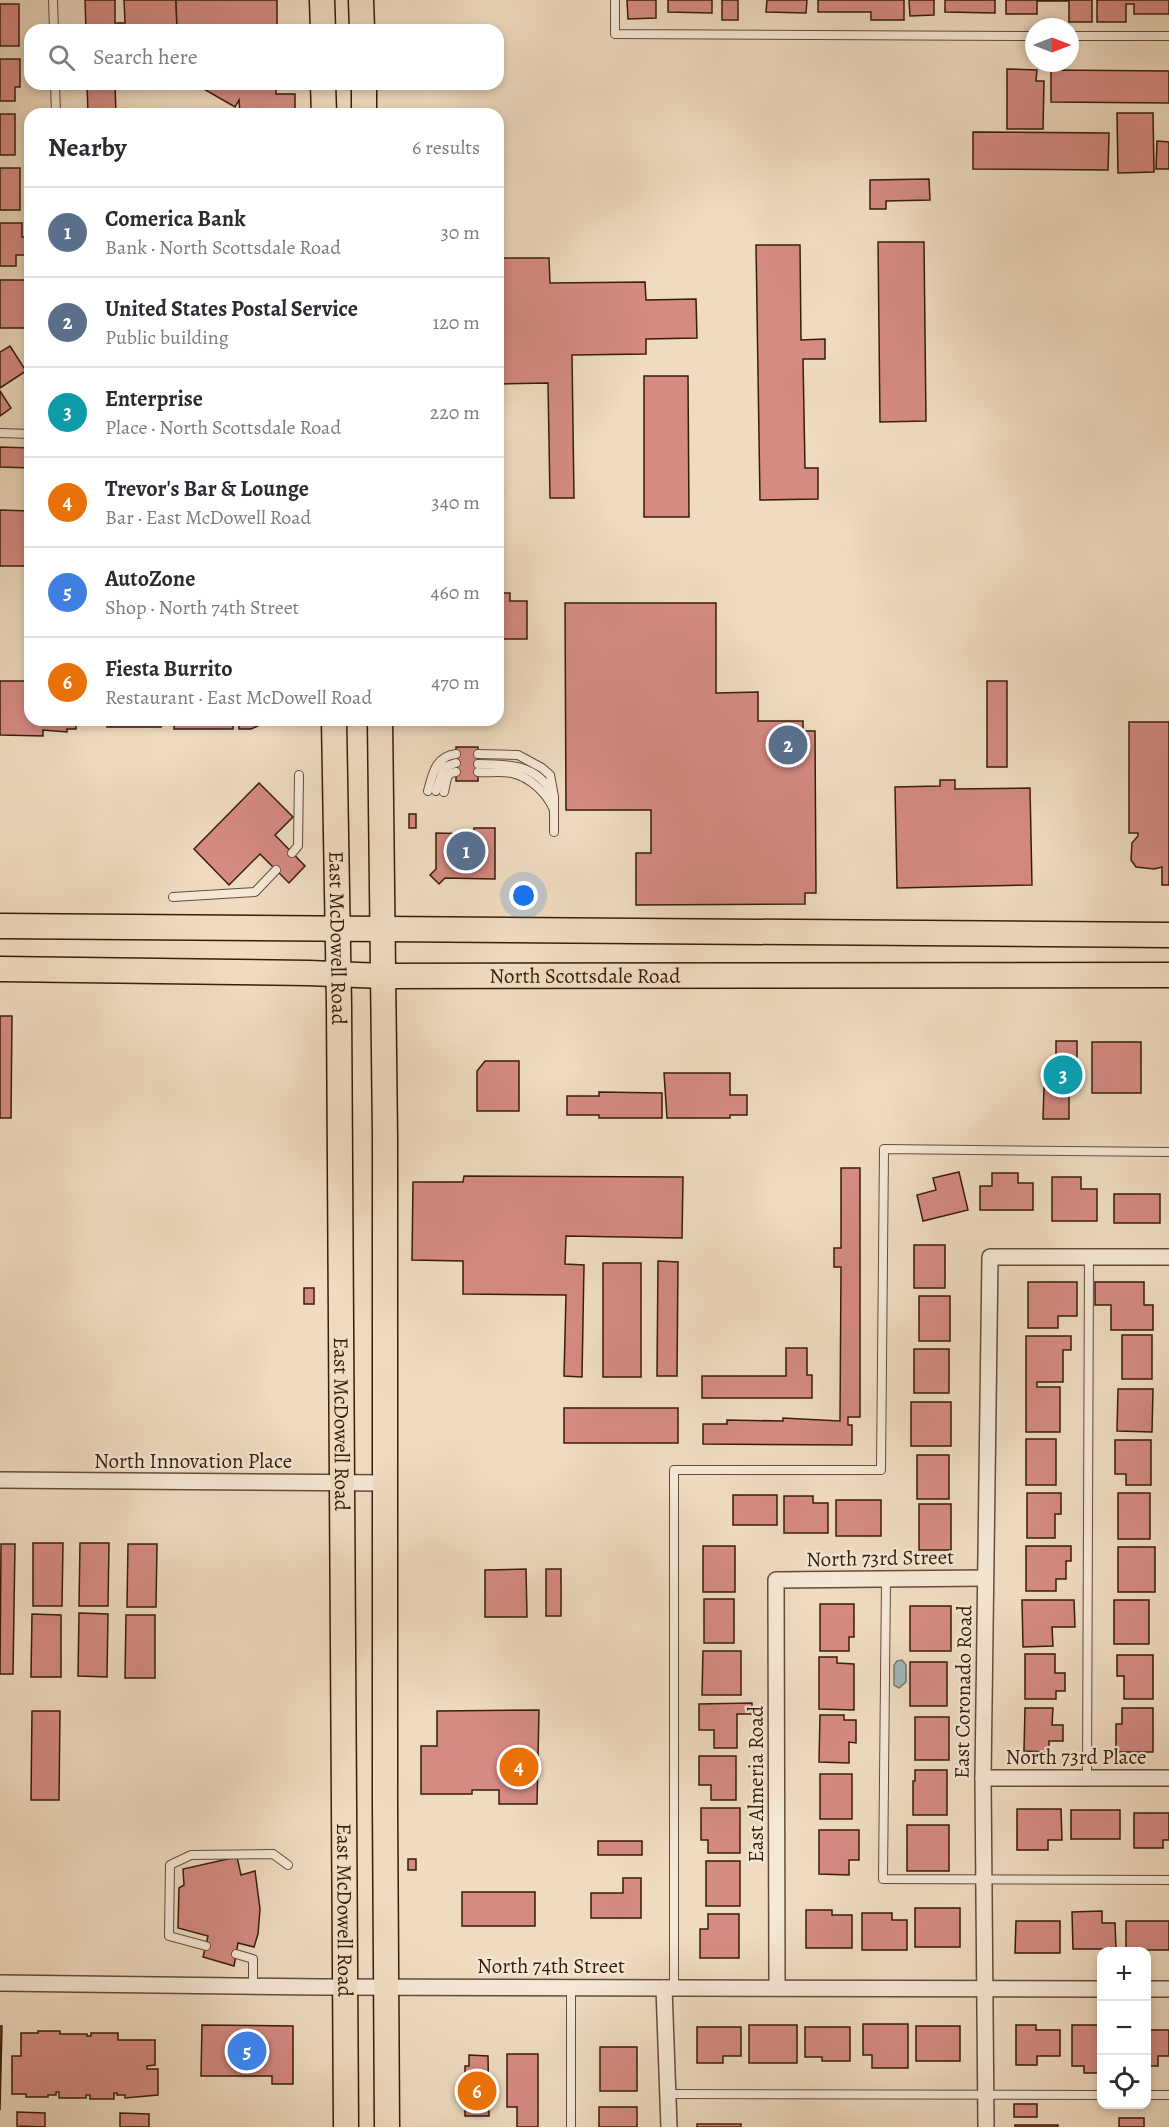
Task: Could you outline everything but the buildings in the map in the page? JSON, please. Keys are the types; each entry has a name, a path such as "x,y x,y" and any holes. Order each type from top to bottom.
{"main road":[{"path":"322,0 322,24"},
{"path":"361,0 362,24"},
{"path":"323,90 324,108"},
{"path":"364,90 364,108"},
{"name":"East McDowell Road","path":"334,726 338,974 346,2127"},
{"name":"East McDowell Road","path":"380,726 383,929 387,2127"},
{"path":"0,926 1169,935"},
{"name":"North Scottsdale Road","path":"0,969 383,976 1169,975"}],"street":[{"name":"East Coronado Road","path":"986,2127 983,1778 990,1257 1089,1257"},
{"path":"1089,1257 1169,1257"},
{"name":"North Innovation Place","path":"0,1480 385,1484"},
{"name":"North 73rd Street","path":"776,1580 985,1578"},
{"name":"East Almeria Road","path":"776,1580 777,1988"},
{"name":"North 73rd Place","path":"983,1778 1169,1778"},
{"name":"North 74th Street","path":"0,1983 253,1987 1097,1989"},
{"path":"669,1988 669,2127"},
{"path":"1151,1989 1169,1989"}],"lane":[{"path":"53,0 54,24"},
{"path":"615,0 615,34 1025,36"},
{"path":"1079,36 1169,36"},
{"path":"55,90 56,108"},
{"path":"0,433 24,434"},
{"path":"478,754 518,755 550,775 554,797 554,832"},
{"path":"456,759 447,755 441,759 432,778 436,792 450,773 456,772"},
{"path":"554,797 548,785 526,769 511,764 478,768 511,773 526,779 543,792 554,811"},
{"path":"292,853 298,846 299,776"},
{"path":"172,897 255,892 276,870"},
{"path":"669,1988 674,1470 881,1470 884,1149 1169,1152"},
{"path":"1087,1778 1089,1257"},
{"path":"886,1579 883,1878 1169,1880"},
{"path":"206,1946 169,1936 170,1865 191,1855 273,1854 288,1865"},
{"path":"236,1954 254,1959 253,1987"},
{"path":"571,1987 571,2127"},
{"path":"668,2094 1097,2095"},
{"path":"1151,2095 1169,2095"}],"water":[{"path":"902,1660 906,1665 906,1682 899,1688 894,1685 894,1665 897,1661"}],"place":[{"name":"United States Postal Service","path":"788,745"},
{"name":"Comerica Bank","path":"466,851"},
{"name":"Enterprise","path":"1063,1075"},
{"name":"Trevor's Bar & Lounge","path":"519,1767"},
{"name":"AutoZone","path":"247,2051"},
{"name":"Fiesta Burrito","path":"477,2091"}]}
